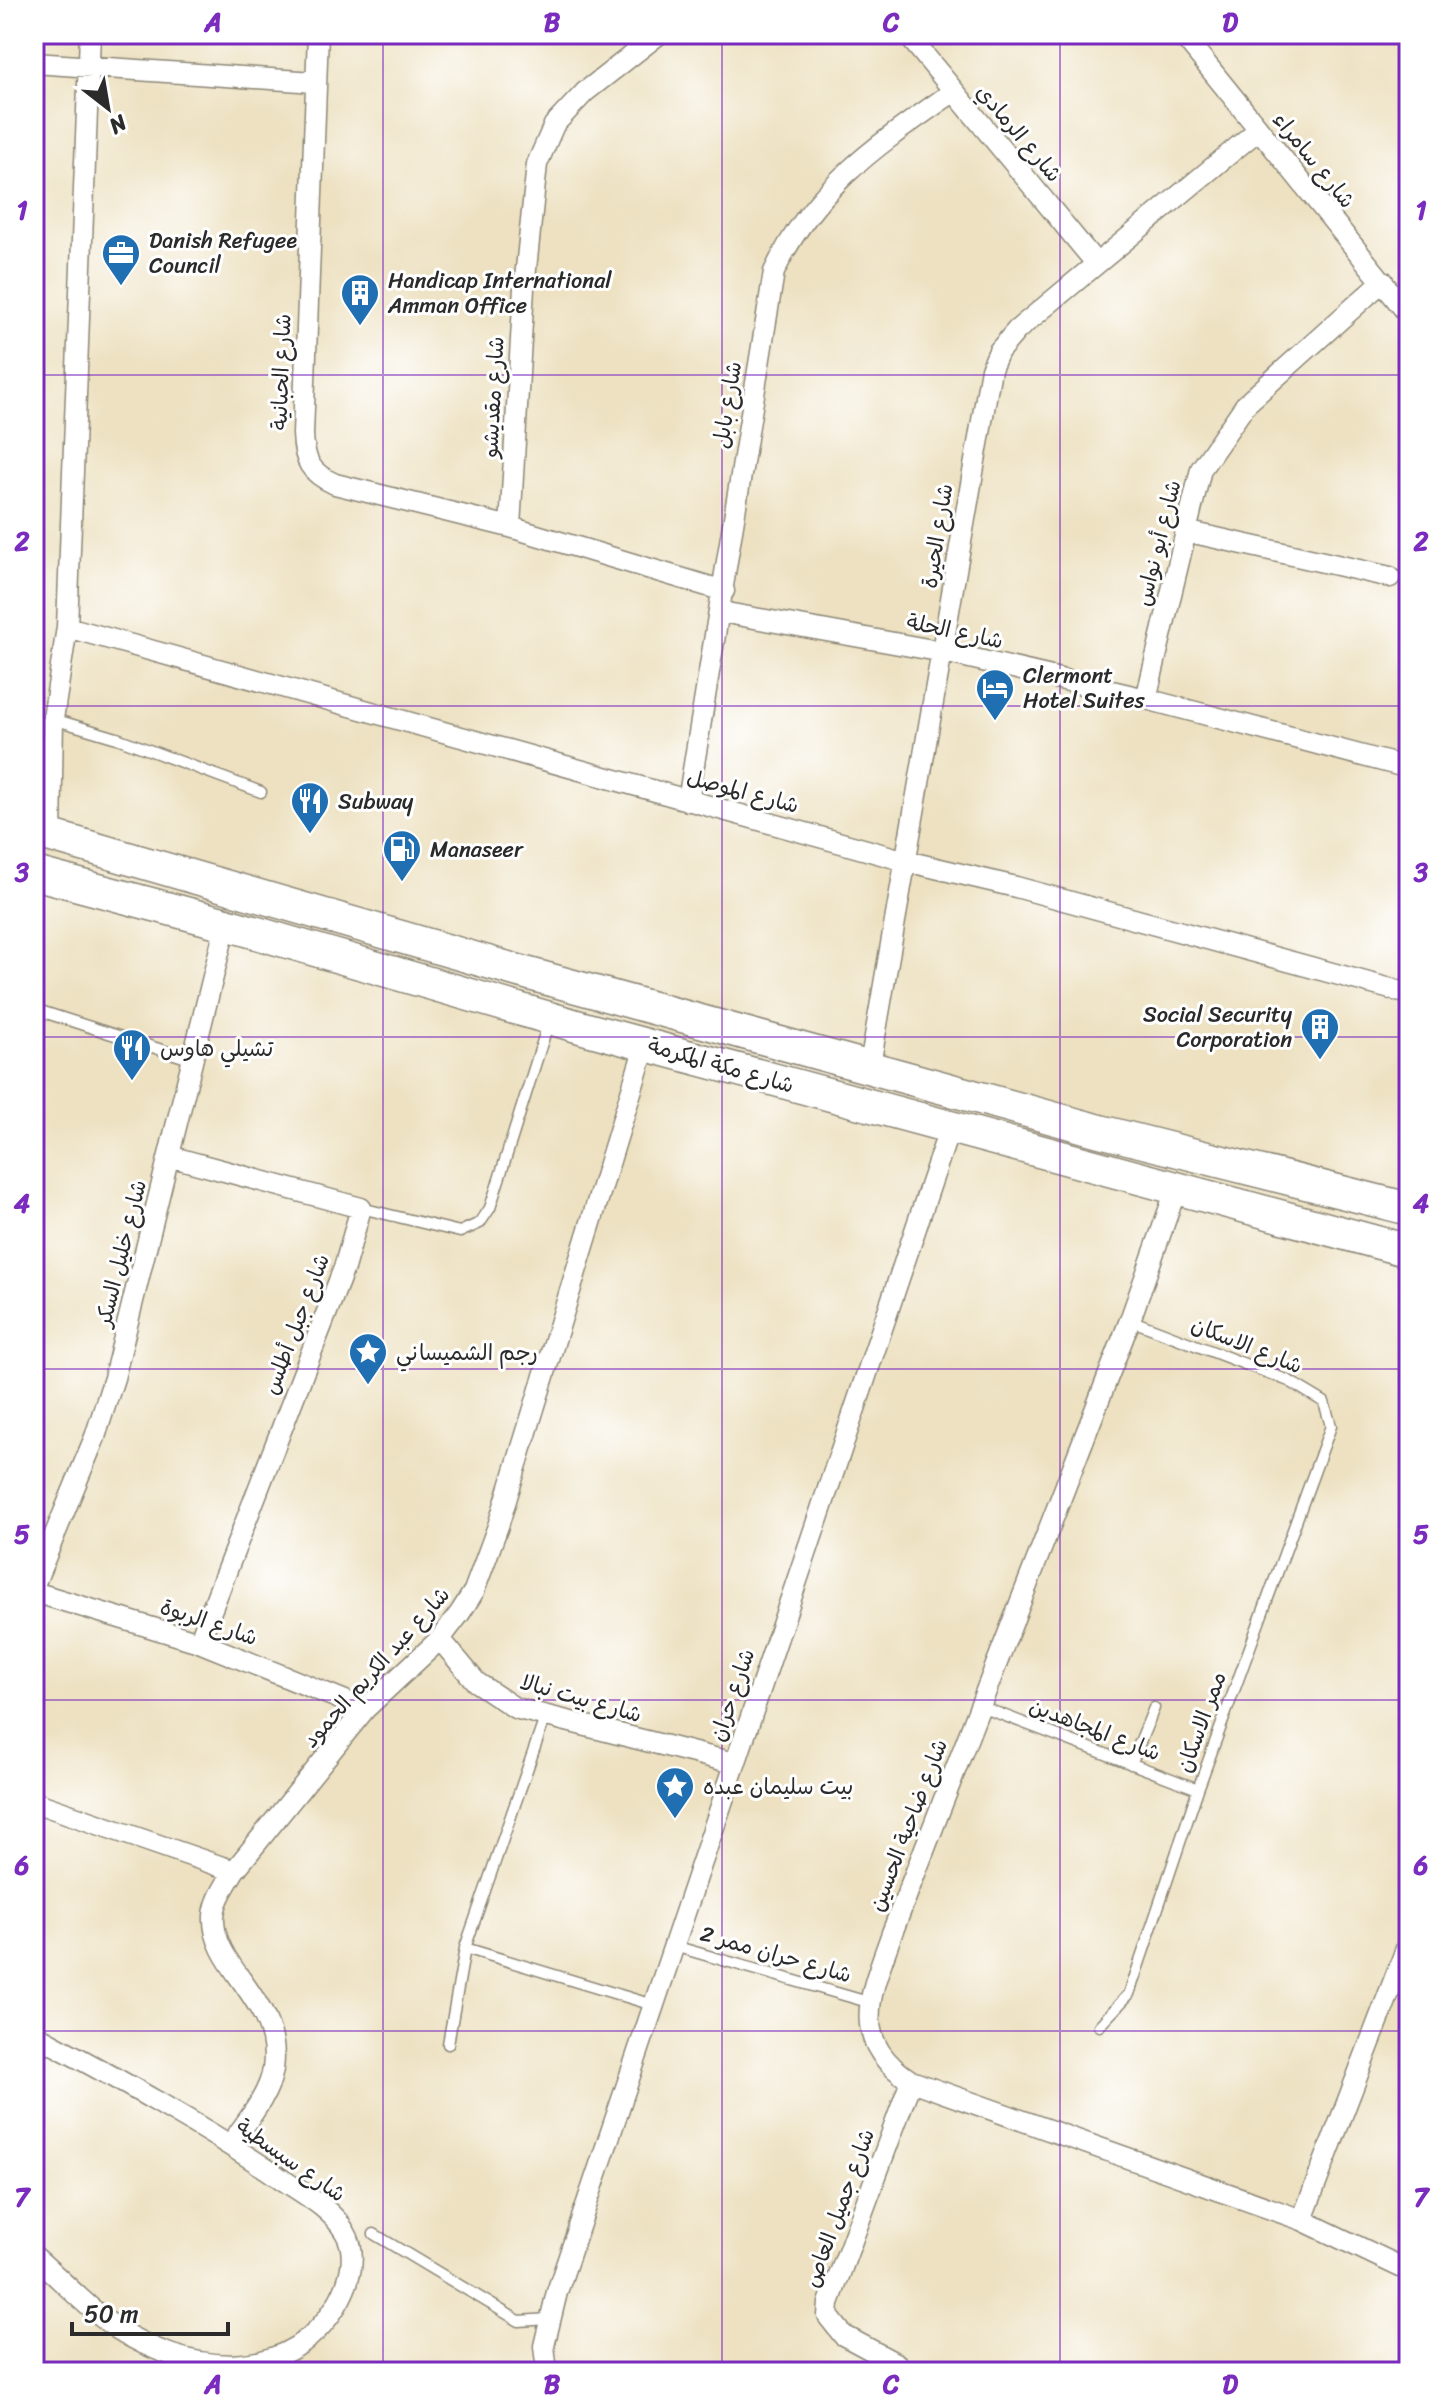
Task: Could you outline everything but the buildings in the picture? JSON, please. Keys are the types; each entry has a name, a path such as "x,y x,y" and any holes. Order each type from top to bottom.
{"main road":[{"name":"شارع مكة المكرمة","path":"42,834 515,970 870,1065 1100,1131 1409,1209"},
{"name":"شارع مكة المكرمة","path":"34,873 226,924 550,1018 1409,1251"}],"street":[{"path":"42,834 53,719 67,627 90,34"},
{"name":"شارع الحبانية","path":"318,34 303,434 308,466 317,477 335,484 510,527 723,602"},
{"name":"شارع مقديشو","path":"510,527 524,288 537,164 554,125 585,92 659,34"},
{"name":"شارع الرمادي","path":"907,34 1095,262"},
{"name":"شارع سامراء","path":"1182,34 1409,315"},
{"path":"34,63 315,82"},
{"name":"شارع بابل","path":"688,801 723,602 774,272 792,234 821,197 878,145 953,92"},
{"name":"شارع الحيرة","path":"870,1065 991,369 1017,330 1095,262 1258,130"},
{"name":"شارع أبو نواس","path":"1146,699 1201,469 1227,427 1273,377 1383,281"},
{"path":"1185,531 1390,577"},
{"name":"شارع الحلة","path":"723,602 1146,699 1409,768"},
{"name":"شارع الموصل","path":"67,627 906,861 1030,891 1409,994"},
{"name":"شارع خليل السكر","path":"34,1585 95,1437 114,1378 226,924"},
{"name":"شارع عبد الكريم الحمود","path":"231,2144 262,2096 273,2071 274,2049 268,2021 216,1934 214,1915 234,1871 365,1709 440,1639 474,1591 498,1526 646,1043"},
{"name":"شارع حران","path":"547,2372 544,2346 549,2319 950,1127"},
{"path":"169,1156 361,1208"},
{"name":"شارع ضاحية الحسين","path":"868,2002 979,1706 1130,1320 1176,1190"},
{"name":"شارع جبل أطلس","path":"199,1642 344,1268 361,1208"},
{"name":"شارع الربوة","path":"34,1592 199,1642 365,1709"},
{"name":"شارع بيت نبالا","path":"440,1639 476,1682 495,1697 545,1718 734,1763"},
{"path":"34,1802 234,1871"},
{"path":"1302,2220 1409,1941"},
{"path":"868,2002 867,2022 872,2037 896,2071 911,2081 1302,2220 1409,2271"},
{"name":"شارع سبسطية","path":"34,2034 231,2144 331,2214 346,2233 352,2251 346,2290 317,2331 282,2357 242,2365 194,2363 147,2345 115,2327 34,2256"},
{"name":"شارع جميل العاص","path":"897,2364 843,2335 828,2316 829,2303 911,2081"}],"lane":[{"path":"53,719 117,738 261,792"},
{"path":"34,1009 193,1060"},
{"path":"361,1208 460,1232 480,1223 490,1208 550,1018"},
{"name":"شارع الاسكان","path":"1130,1320 1289,1381 1324,1402 1331,1426"},
{"name":"ممر الاسكان","path":"1099,2026 1129,1994 1198,1789 1331,1426"},
{"name":"شارع المجاهدين","path":"979,1706 1198,1789"},
{"path":"1131,1764 1154,1708"},
{"path":"448,2044 465,1948 545,1718"},
{"name":"شارع حران ممر 2","path":"674,1945 868,2002"},
{"path":"465,1948 653,2005"},
{"path":"374,2234 519,2321 549,2319"}],"place":[{"name":"Danish Refugee Council","path":"121,287"},
{"name":"Handicap International Amman Office","path":"360,327"},
{"name":"Clermont Hotel Suites","path":"995,722"},
{"name":"Subway","path":"310,835"},
{"name":"Manaseer","path":"402,883"},
{"name":"Social Security Corporation","path":"1320,1061"},
{"name":"تشيلي هاوس","path":"132,1082"},
{"name":"رجم الشميساني","path":"368,1386"},
{"name":"بيت سليمان عبده","path":"675,1820"}]}
